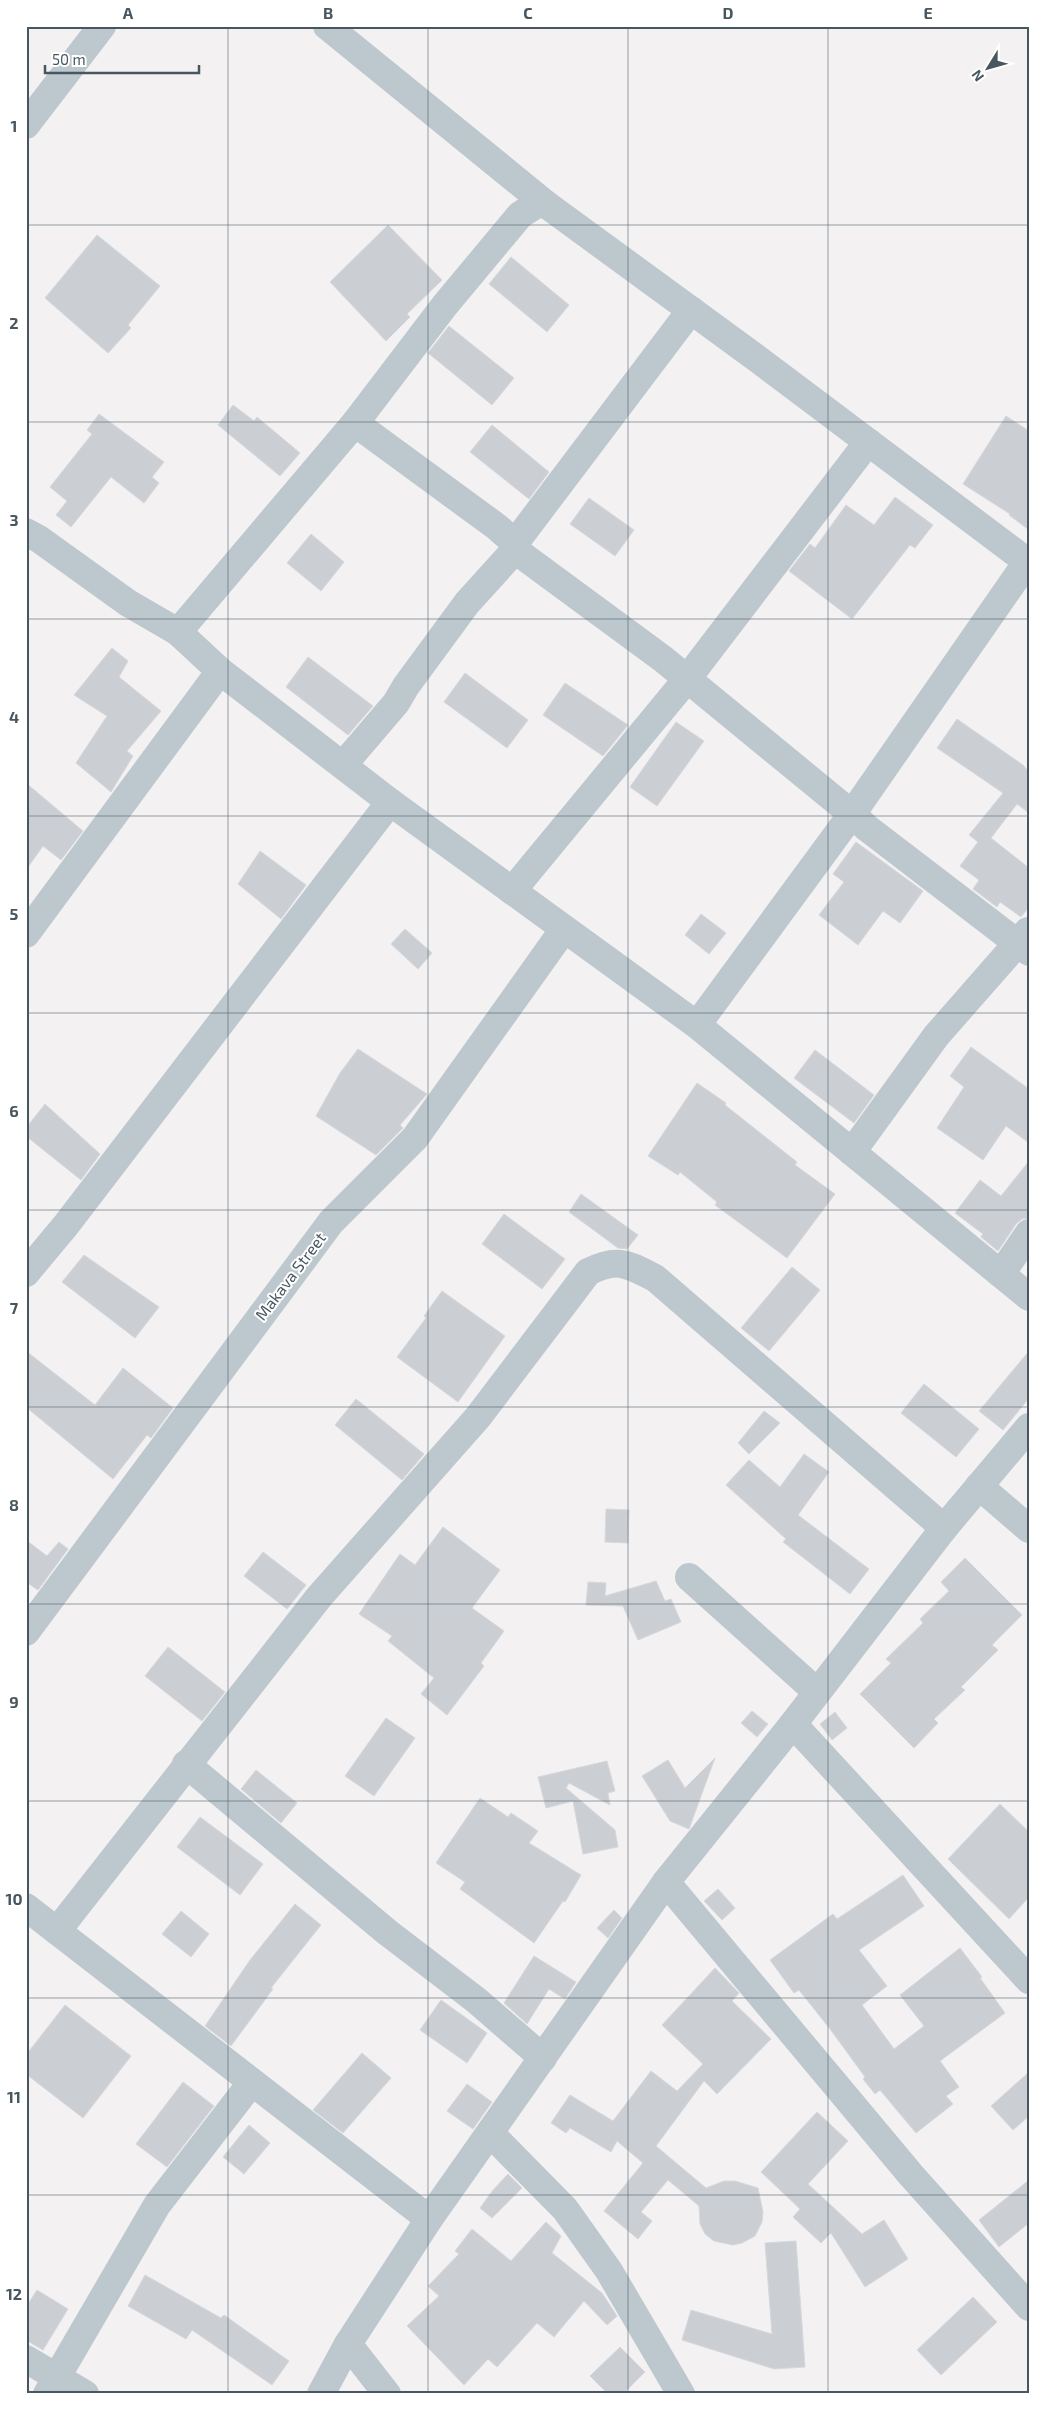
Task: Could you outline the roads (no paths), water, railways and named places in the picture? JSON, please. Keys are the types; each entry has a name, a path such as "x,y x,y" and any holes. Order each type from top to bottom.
{"street":[{"path":"26,125 102,26"},
{"path":"327,26 547,204 1028,562 852,814 697,1025"},
{"path":"178,632 355,423 445,305 520,214 537,204 547,204"},
{"path":"343,765 396,703 406,686 468,603 515,547 691,310"},
{"path":"355,423 497,527 515,547 663,659 867,828 1025,942 936,1036 852,1152"},
{"path":"512,891 687,680 868,442"},
{"path":"31,542 178,632 220,671 390,802 697,1025 1029,1297"},
{"path":"26,934 220,671"},
{"path":"26,1272 72,1217 390,802"},
{"name":"Makava Street","path":"26,1632 330,1222 415,1138 564,929"},
{"path":"1001,1274 1029,1233"},
{"path":"58,1931 186,1764 319,1597 478,1418 588,1272 601,1265 614,1262 626,1263 655,1278 944,1528"},
{"path":"321,2394 348,2344 430,2219 666,1882 794,1724 944,1528 1029,1426"},
{"path":"980,1486 1029,1529"},
{"path":"688,1577 817,1692"},
{"path":"794,1724 1029,1980"},
{"path":"186,1764 387,1932 476,2000 543,2058"},
{"path":"666,1882 911,2175 1029,2307"},
{"path":"26,1907 430,2219"},
{"path":"52,2385 157,2205 252,2082"},
{"path":"490,2133 565,2209 609,2271 681,2394"},
{"path":"348,2344 388,2394"},
{"path":"26,2359 52,2385 86,2394"}]}
